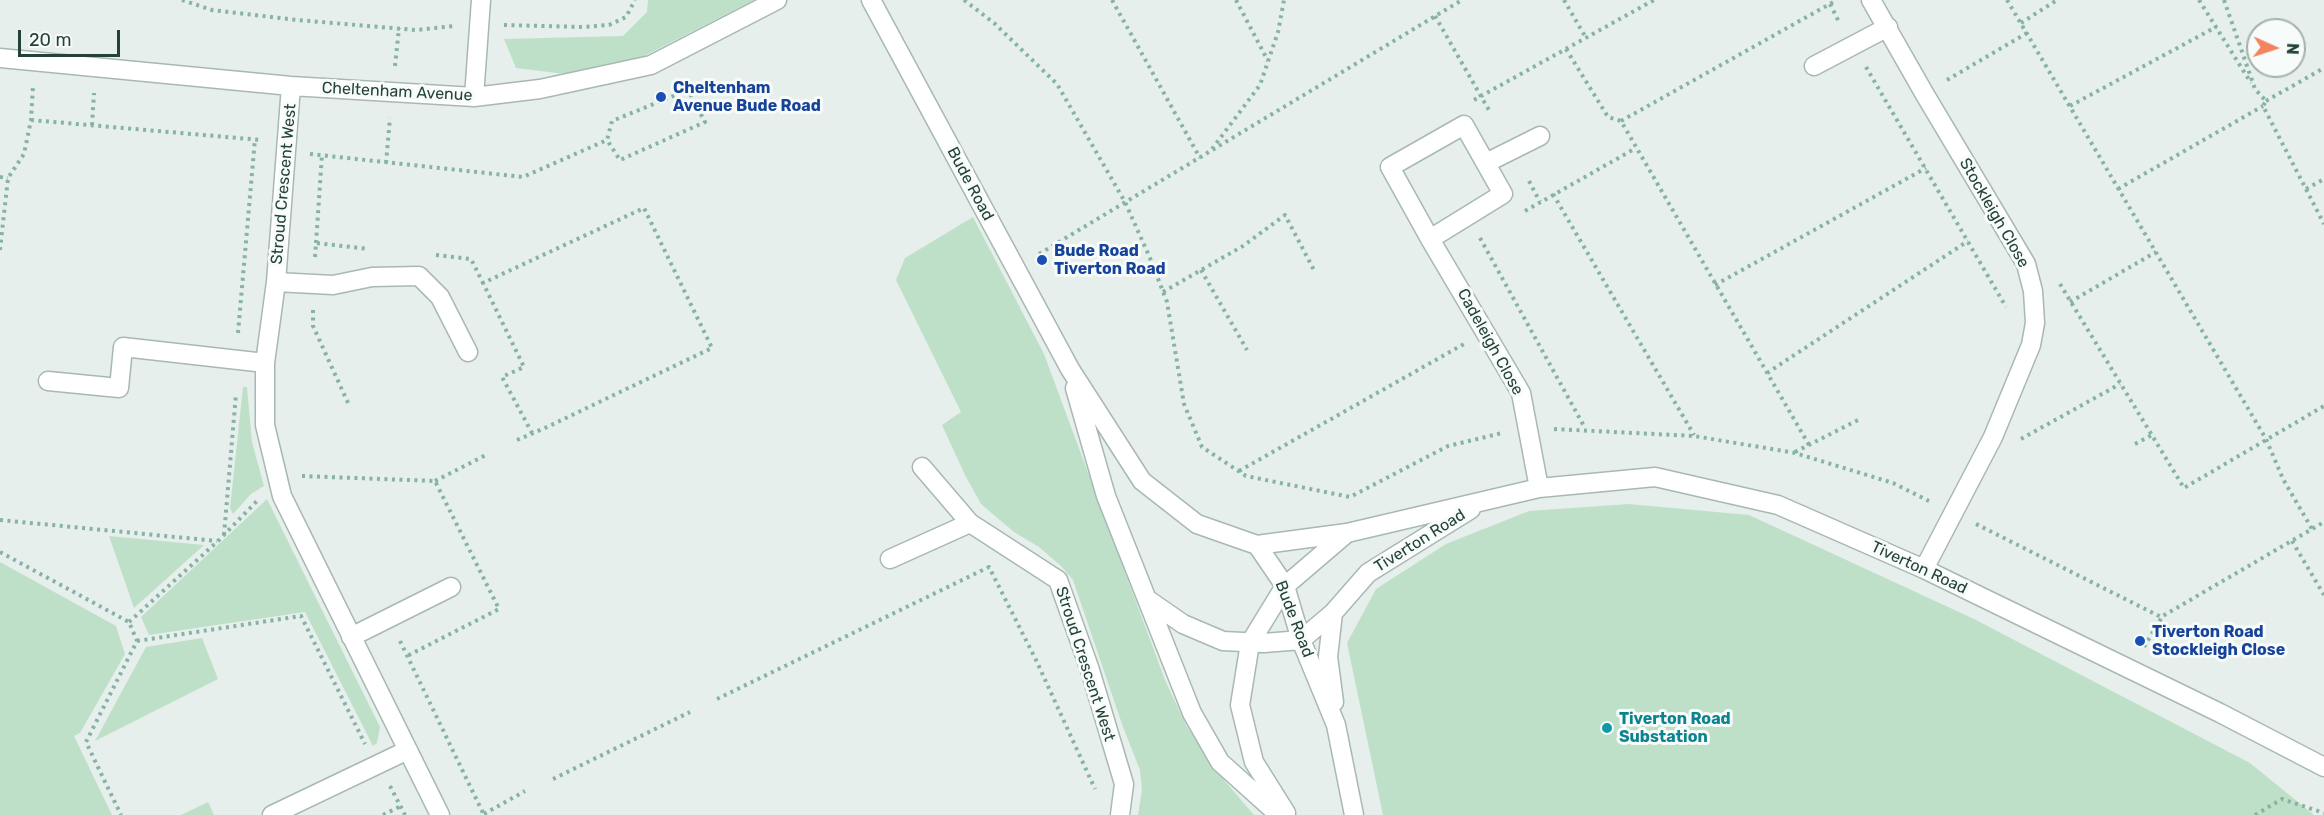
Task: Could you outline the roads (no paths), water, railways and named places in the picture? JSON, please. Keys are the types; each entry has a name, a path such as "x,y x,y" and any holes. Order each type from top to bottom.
{"street":[{"path":"474,97 481,0"},
{"name":"Cheltenham Avenue","path":"0,57 291,86 474,97 540,89 651,65 777,0"},
{"name":"Bude Road","path":"871,0 1070,369 1142,481 1197,524 1257,545 1285,586 1301,640 1336,725 1354,815"},
{"name":"Stockleigh Close","path":"1871,0 2026,264 2033,291 2035,323 2031,345 1994,437 1924,569"},
{"path":"1814,66 1888,27"},
{"name":"Stroud Crescent West","path":"291,86 276,282 265,363 265,424 282,496 440,815"},
{"name":"Cadeleigh Close","path":"1486,163 1464,125 1389,167 1521,393 1539,488"},
{"path":"1430,238 1503,194 1486,163 1539,136"},
{"name":"Stroud Crescent West","path":"276,282 333,285 372,277 419,276 440,297 468,352"},
{"path":"48,381 120,387 123,347 265,363"},
{"name":"Bude Road","path":"1070,369 1106,496 1192,713 1220,762 1279,815"},
{"name":"Stroud Crescent West","path":"922,467 970,523 1058,580 1090,670 1124,784 1120,815"},
{"name":"Tiverton Road","path":"1257,545 1347,533 1539,488 1655,477 1778,505 1924,569 2131,669 2324,767"},
{"name":"Tiverton Road","path":"1301,640 1333,613 1368,573 1486,499"},
{"path":"890,559 970,523"},
{"name":"Tiverton Road","path":"1287,815 1254,762 1240,705 1250,643 1285,586 1347,533"},
{"path":"351,637 451,587"},
{"path":"1147,599 1183,624 1222,641 1250,643 1301,640"},
{"path":"1333,613 1328,657 1336,725"},
{"path":"272,815 408,750"}],"place":[{"name":"Cheltenham Avenue Bude Road","path":"661,97"},
{"name":"Bude Road Tiverton Road","path":"1042,260"},
{"name":"Tiverton Road Stockleigh Close","path":"2140,641"},
{"name":"Tiverton Road Substation","path":"1607,728"}]}
